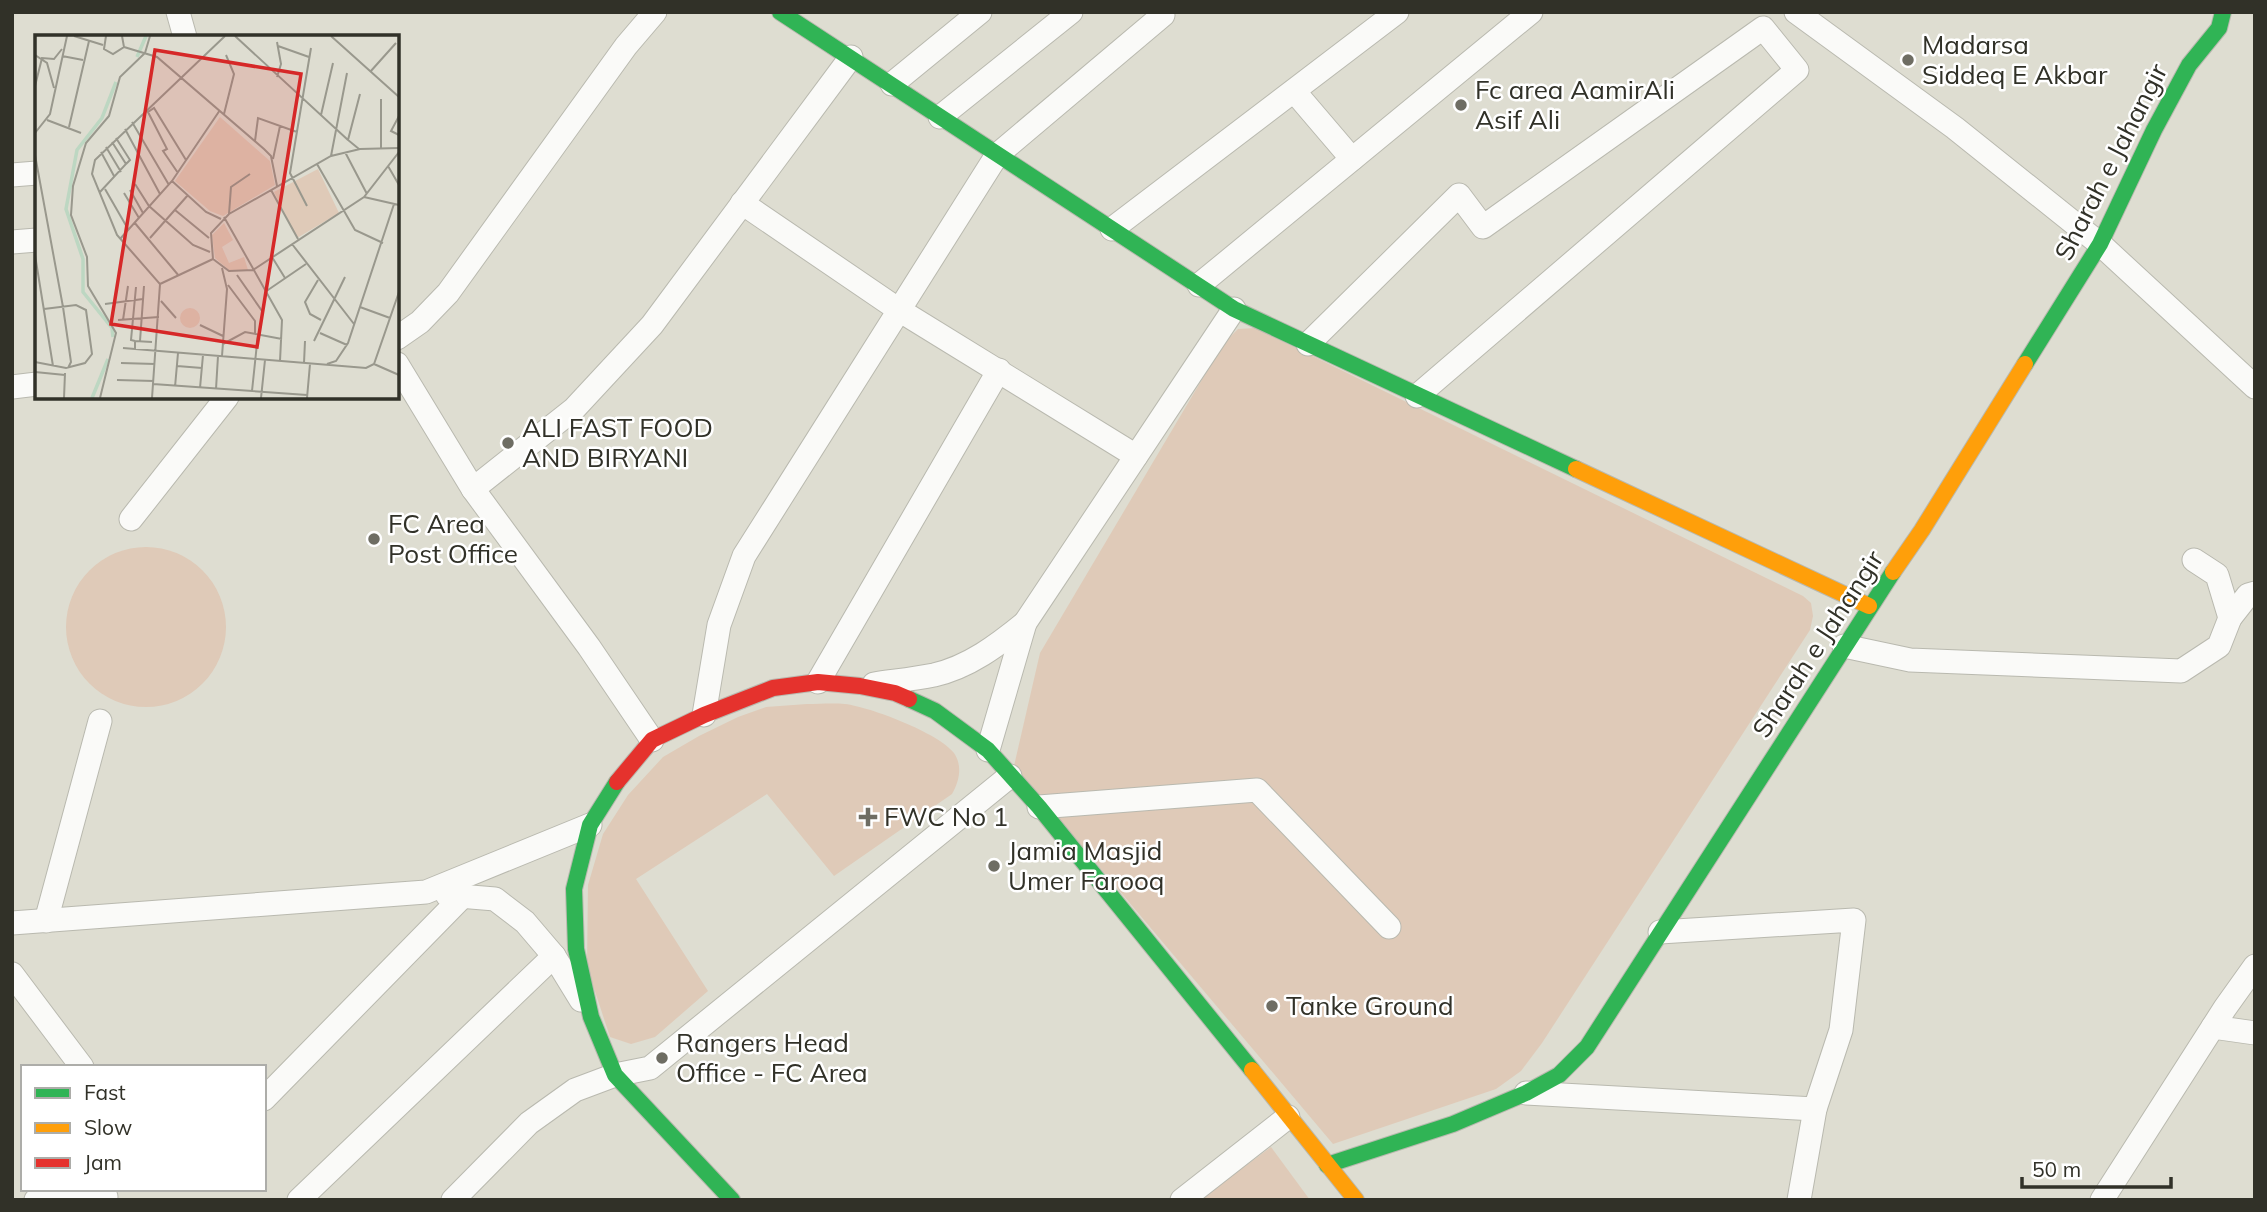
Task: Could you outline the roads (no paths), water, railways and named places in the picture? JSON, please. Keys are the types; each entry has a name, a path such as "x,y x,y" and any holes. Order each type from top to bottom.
{"street":[{"path":"178,12 184,35"},
{"path":"399,337 420,322 448,293 626,46 655,12"},
{"path":"892,84 980,12"},
{"path":"940,117 1071,12"},
{"path":"1112,229 1398,12"},
{"path":"1199,285 1531,12"},
{"path":"1797,12 1955,128 2100,244 2255,387"},
{"name":"Sharah e Jahangir","path":"1327,1165 1452,1124 1526,1093 1559,1075 1587,1047 1612,1012 1660,932 1869,606 1922,530 2100,244 2154,130 2189,65 2219,28 2223,12"},
{"path":"787,14 1234,309 1869,606"},
{"path":"704,715 719,625 744,556 997,155 1163,15"},
{"path":"1308,344 1459,195 1483,227 1763,28 1797,69 1417,396"},
{"path":"473,489 574,409 652,325 851,57"},
{"path":"1294,91 1352,159"},
{"path":"12,175 35,173"},
{"path":"743,203 900,310 1136,456"},
{"path":"12,242 35,240"},
{"path":"860,686 936,675 968,663 998,645 1025,622 1234,309"},
{"path":"399,367 473,489 589,647 652,740"},
{"path":"818,682 999,370"},
{"path":"12,387 35,384"},
{"path":"131,519 225,399"},
{"path":"2194,560 2217,575 2230,618"},
{"path":"1844,646 1910,660 2181,671 2219,646 2230,618 2248,595 2255,593"},
{"path":"988,750 1025,622"},
{"path":"732,1200 615,1075 592,1017 576,949 575,889 590,825 612,788 652,740 704,715 773,688 818,682 895,693 935,711 988,750 1039,807 1356,1200"},
{"path":"46,921 100,721"},
{"path":"453,1200 529,1123 575,1090 615,1075 650,1068 1010,776"},
{"path":"1039,807 1257,790 1390,927"},
{"path":"426,892 590,825"},
{"path":"12,923 426,892 495,899 525,922 554,956 592,1017"},
{"path":"266,1096 462,897"},
{"path":"1660,932 1854,920 1841,1030 1815,1109 1799,1200"},
{"path":"299,1200 554,956"},
{"path":"2102,1200 2255,966"},
{"path":"12,974 80,1065"},
{"path":"2213,1027 2255,1032"},
{"path":"1526,1093 1815,1109"},
{"path":"1182,1200 1288,1117"},
{"path":"36,1200 106,1195"}],"place":[{"name":"Madarsa Siddeq E Akbar","path":"1908,60"},
{"name":"Fc area AamirAli Asif Ali","path":"1461,105"},
{"name":"ALI FAST FOOD AND BIRYANI","path":"508,443"},
{"name":"FC Area Post Office","path":"374,539"},
{"name":"FWC No 1","path":"868,817"},
{"name":"Jamia Masjid Umer Farooq","path":"994,866"},
{"name":"Tanke Ground","path":"1272,1006"},
{"name":"Rangers Head Office - FC Area","path":"662,1058"}]}
